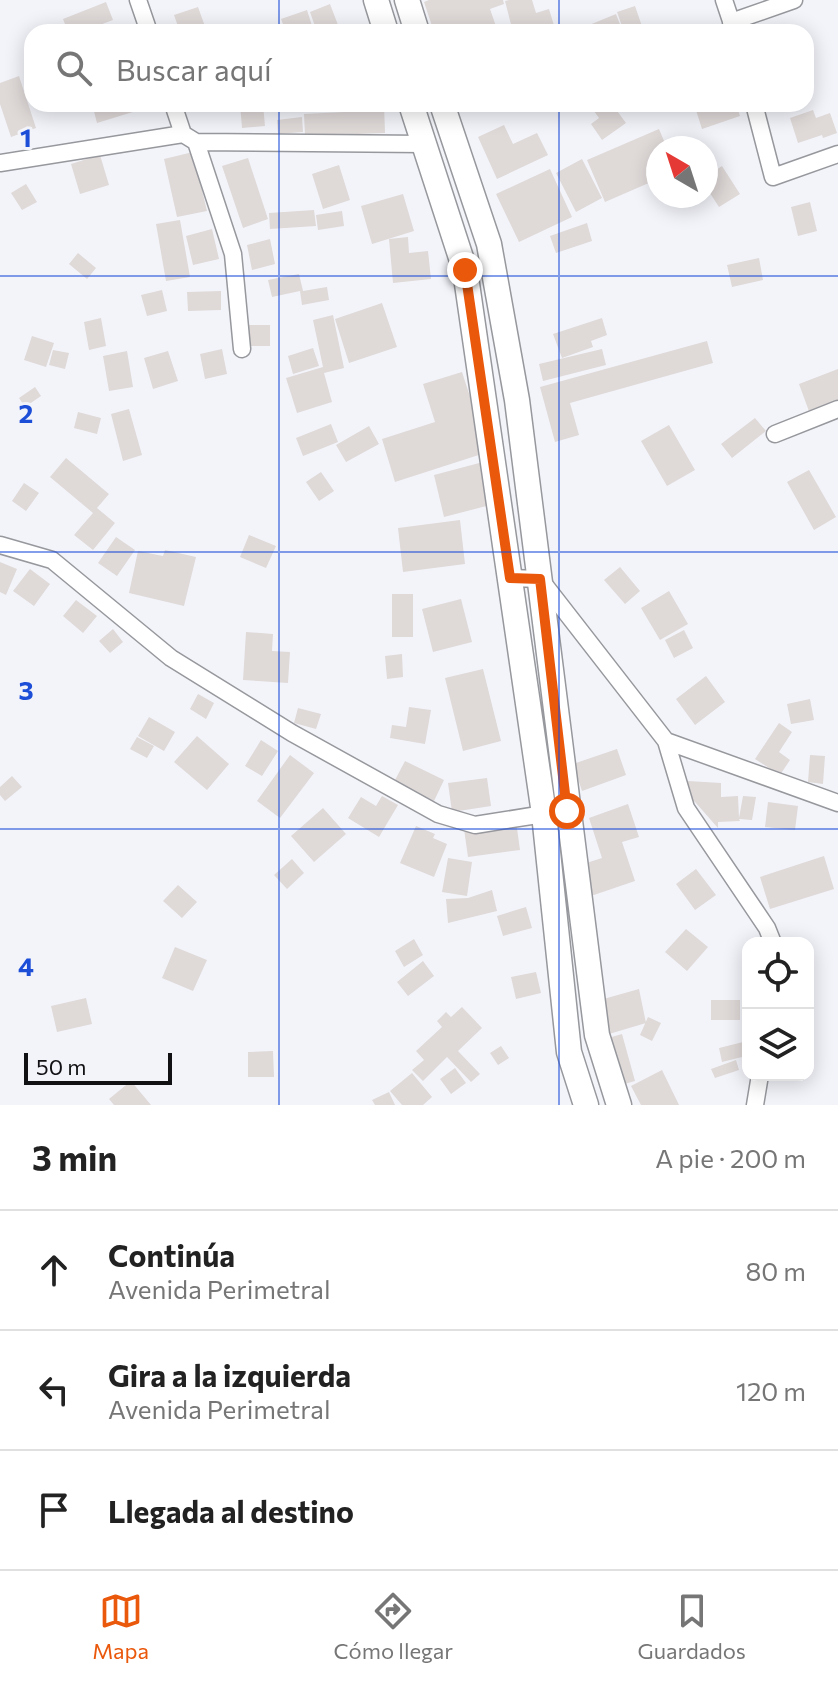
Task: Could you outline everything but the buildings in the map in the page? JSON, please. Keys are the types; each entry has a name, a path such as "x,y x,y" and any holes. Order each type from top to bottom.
{"main road":[{"path":"376,0 384,24"},
{"path":"407,0 414,24"},
{"path":"414,112 465,270 544,814 569,1052 586,1105"},
{"path":"445,112 489,244 517,400 597,1035 619,1105"}],"street":[{"path":"138,0 146,24"},
{"path":"724,0 732,24"},
{"path":"740,24 794,0"},
{"path":"177,112 190,138 233,254 242,349"},
{"path":"756,112 773,177 838,154"},
{"path":"0,163 190,138 424,144"},
{"path":"775,434 838,409"},
{"path":"0,545 52,560 171,658 292,733 438,814 475,825 544,814"},
{"path":"510,578 540,579 666,741 686,808 771,937"},
{"path":"666,741 838,803"},
{"path":"755,1105 759,1081"}],"route":[{"path":"465,270 510,578 540,579 567,811"}]}
